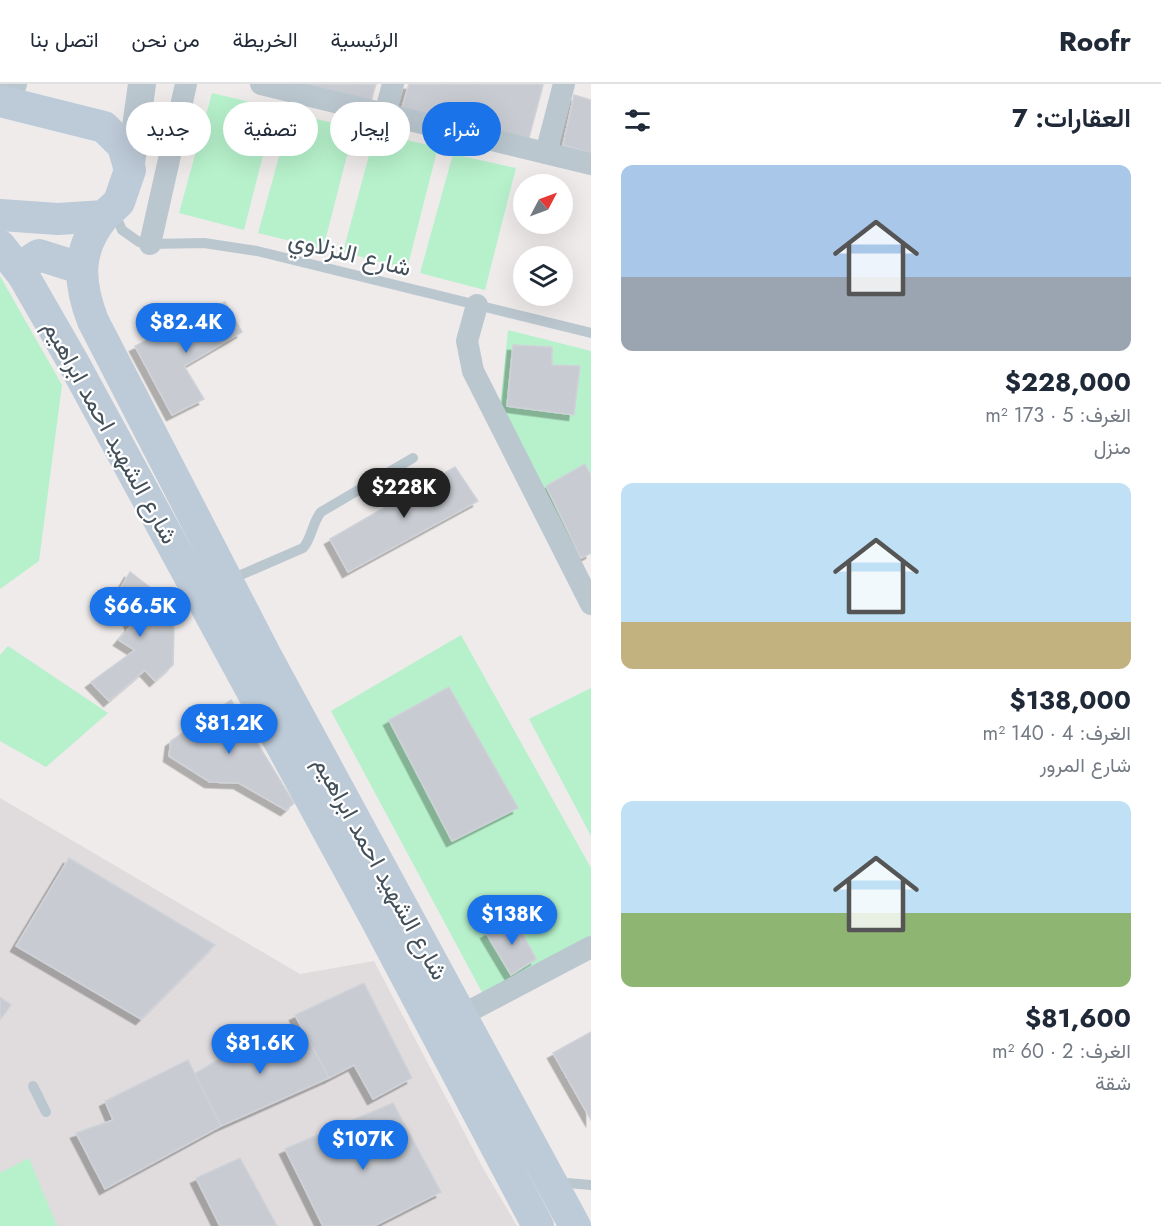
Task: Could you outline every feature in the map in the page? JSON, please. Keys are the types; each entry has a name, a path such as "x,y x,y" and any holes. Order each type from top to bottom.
{"main road":[{"path":"0,101 104,127 123,146 130,170"},
{"name":"شارع الشهيد احمد ابراهيم","path":"130,170 123,193 88,240 80,268 82,286 93,321 227,581 575,1226"},
{"path":"0,215 58,219 109,213"},
{"name":"شارع الشهيد احمد ابراهيم","path":"0,246 23,275 73,362 538,1226"},
{"path":"23,275 25,264 39,255 80,268"},
{"path":"200,596 227,581"},
{"path":"495,1147 524,1132"}],"street":[{"path":"0,88 13,84"},
{"path":"130,170 142,84"},
{"path":"150,244 186,84"},
{"path":"261,84 335,102"},
{"path":"388,102 393,84"},
{"path":"546,153 564,84"},
{"path":"410,120 591,164"},
{"path":"477,305 467,341 473,371 583,570 591,604"},
{"path":"462,1015 591,947"}],"lane":[{"name":"شارع النزلاوي","path":"109,213 130,237 150,244 186,243 231,246 591,333"},
{"path":"227,581 303,548 321,512 413,458"},
{"path":"33,1086 46,1112"},
{"path":"551,1181 591,1185"}],"shaded area":[{"path":"0,798 300,974 374,961 483,1168 517,1226 0,1226"}],"green space":[{"path":"212,93 250,102 223,102 223,156 263,156 244,230 179,213 195,156 211,156 210,102"},
{"path":"318,119 330,122 330,156 347,156 323,249 258,233 279,156 318,156"},
{"path":"410,141 422,143 422,156 436,156 407,269 343,252 369,156 410,156"},
{"path":"452,156 516,168 485,290 420,273"},
{"path":"0,276 62,385 39,561 0,589"},
{"path":"508,330 591,351 591,540 567,552 499,415"},
{"path":"461,635 591,868 591,940 484,996 331,711"},
{"path":"8,646 108,713 46,767 0,741 0,655"},
{"path":"591,688 591,836 529,719"},
{"path":"29,1158 57,1226 0,1226 0,1173"}],"building":[{"path":"307,84 376,84 371,101"},
{"path":"409,84 543,85 527,145 501,138 501,102 422,102 422,118 410,114 410,102 404,102"},
{"path":"574,95 591,100 591,153 563,145"},
{"path":"225,302 242,332 184,366 204,399 172,415 135,346"},
{"path":"513,345 552,347 552,365 580,366 574,415 507,406"},
{"path":"585,464 591,475 591,553 581,558 546,486"},
{"path":"455,467 478,501 348,572 330,539"},
{"path":"130,572 160,595 174,629 173,665 155,681 145,670 109,701 91,682 135,650 119,640 131,626 127,614 111,605"},
{"path":"449,687 518,808 452,841 389,720"},
{"path":"231,700 294,803 286,810 239,783 210,782 169,756 171,741"},
{"path":"69,858 215,945 141,1019 16,946"},
{"path":"515,919 536,959 511,975 486,933"},
{"path":"364,983 412,1078 373,1099 354,1065 329,1078 295,1015"},
{"path":"0,997 11,1005 0,1020"},
{"path":"271,1028 277,1042 303,1030 329,1078 221,1126 194,1074"},
{"path":"591,1032 591,1120 553,1053"},
{"path":"188,1060 221,1126 105,1189 76,1133 113,1120 105,1101"},
{"path":"393,1103 441,1192 374,1226 323,1226 285,1149"},
{"path":"240,1158 277,1226 220,1226 196,1178"}]}
